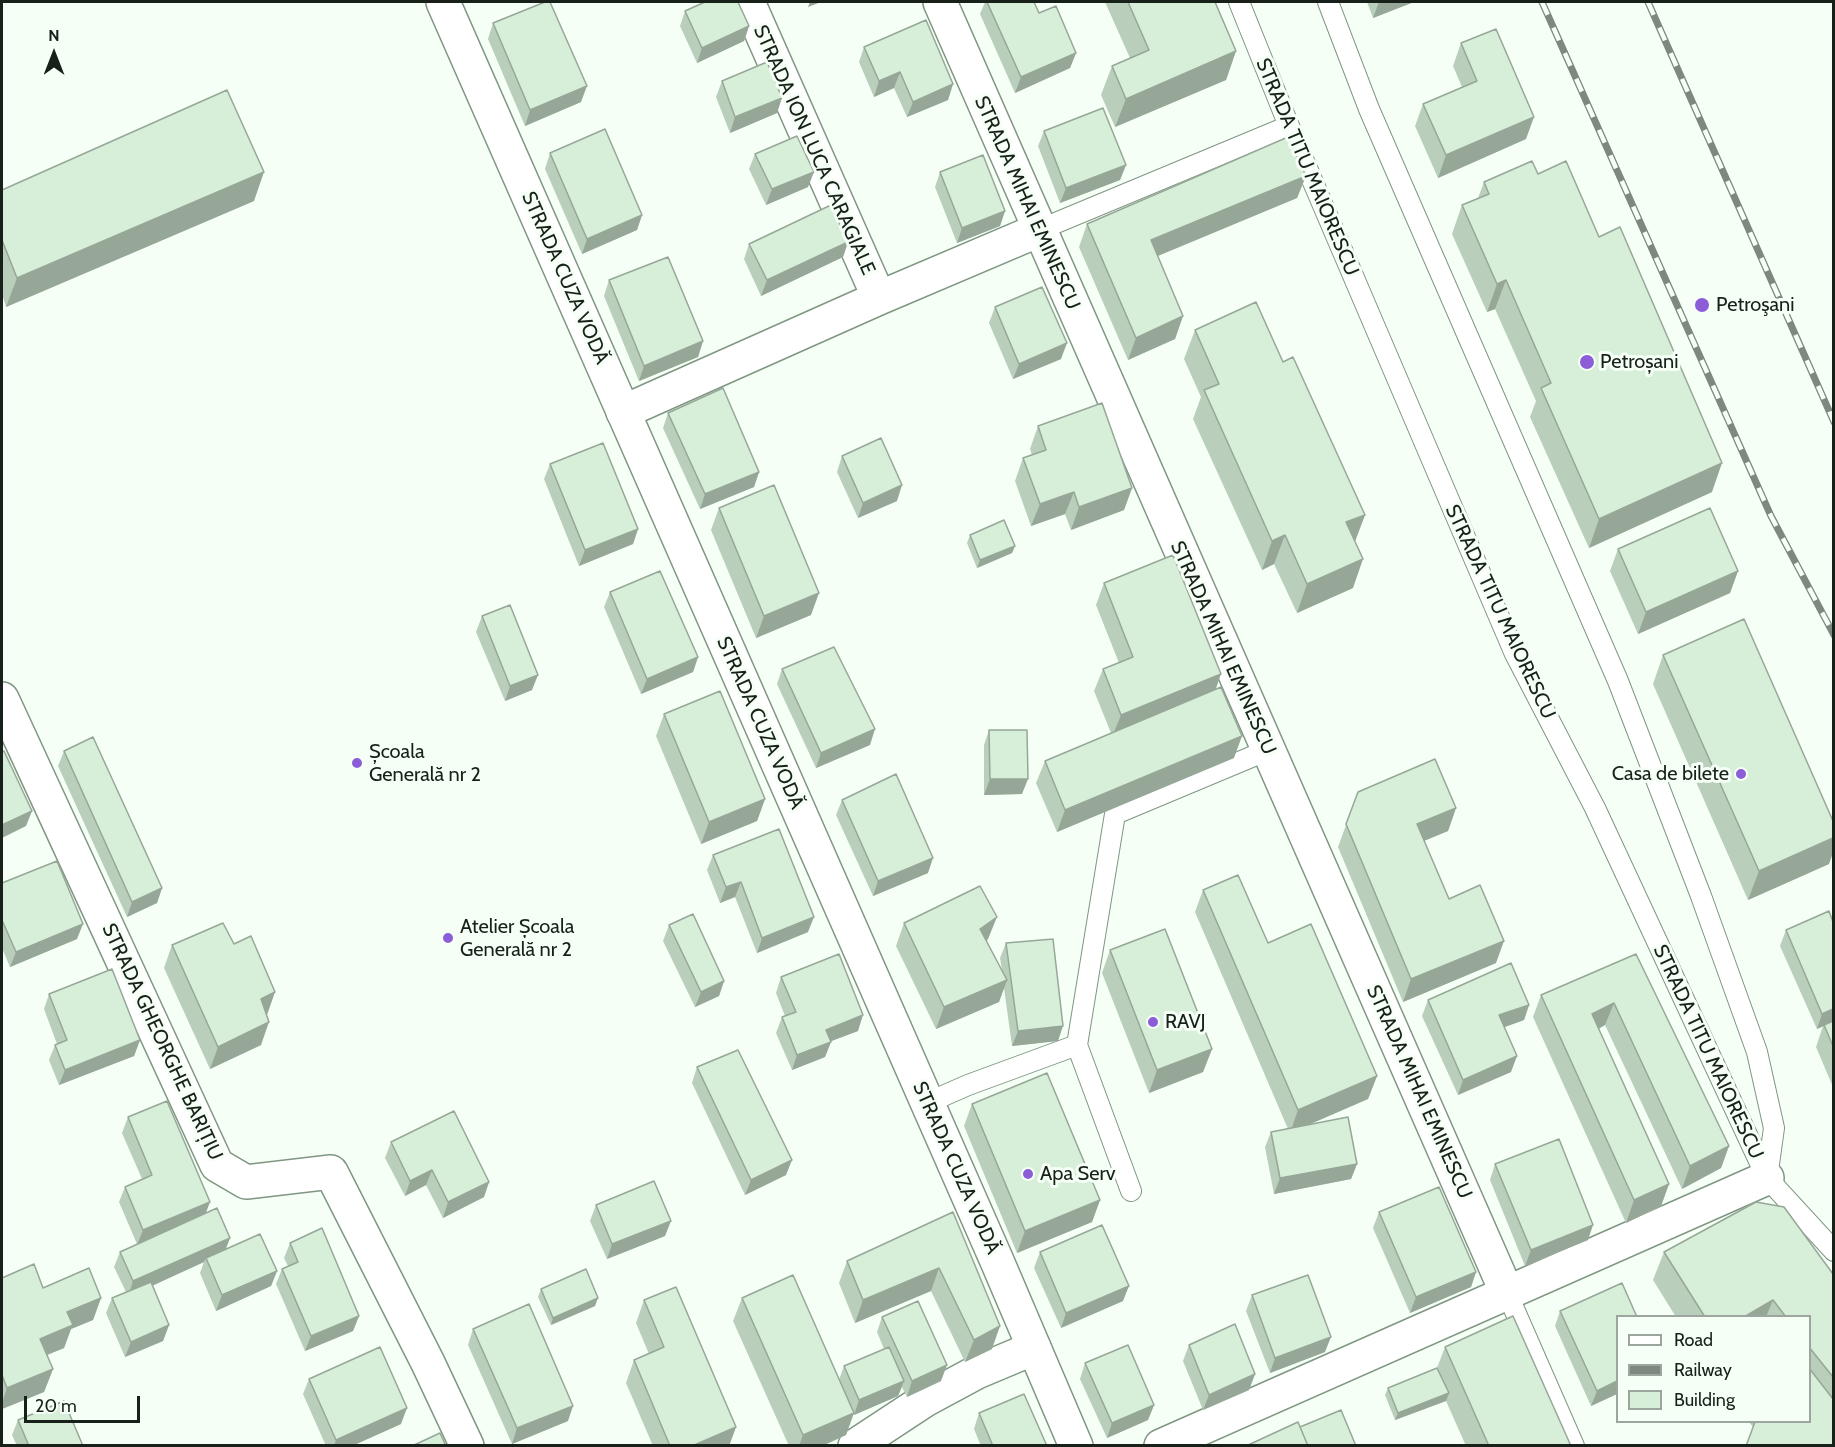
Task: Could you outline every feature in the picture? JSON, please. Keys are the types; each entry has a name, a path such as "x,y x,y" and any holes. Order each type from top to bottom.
{"street":[{"name":"STRADA CUZA VODĂ","path":"443,2 1076,1446"},
{"name":"STRADA ION LUCA CARAGIALE","path":"748,2 879,298"},
{"name":"STRADA MIHAI EMINESCU","path":"940,2 1507,1293"},
{"path":"623,412 879,298 1039,230"},
{"name":"STRADA GHEORGHE BARIȚIU","path":"2,699 217,1165 246,1182 331,1172 429,1363 467,1446"},
{"path":"1161,1446 1767,1178"},
{"path":"855,1446 925,1400 977,1372 1034,1348"}],"lane":[{"name":"STRADA TITU MAIORESCU","path":"1239,2 1289,126 1515,654 1595,808 1767,1178"},
{"name":"STRADA TITU MAIORESCU","path":"1328,2 1369,110 1618,681 1701,896 1757,1052 1774,1128 1767,1178"},
{"path":"1039,230 1289,126"},
{"path":"1131,1191 1077,1045 1115,814 1268,750"},
{"path":"927,1102 968,1084 1077,1045"},
{"path":"1767,1178 1833,1251"},
{"path":"1507,1293 1574,1446"}],"building":[{"path":"550,2 587,86 530,110 493,23"},
{"path":"705,2 738,2 749,26 702,48 685,11"},
{"path":"987,2 1034,2 1039,13 1056,6 1076,53 1021,77"},
{"path":"1128,2 1215,2 1236,51 1126,99 1112,66 1149,50"},
{"path":"926,20 953,84 913,102 900,72 879,81 864,47"},
{"path":"1496,29 1534,117 1446,155 1423,104 1477,81 1461,43"},
{"path":"767,62 782,98 735,117 722,81"},
{"path":"227,90 264,172 17,278 2,240 2,190"},
{"path":"1103,108 1126,165 1066,188 1044,131"},
{"path":"605,129 642,215 587,239 550,153"},
{"path":"797,136 814,172 772,189 755,154"},
{"path":"1288,137 1306,176 1151,240 1183,316 1136,338 1087,224"},
{"path":"983,155 1005,211 962,228 940,172"},
{"name":"Petroșani","path":"1532,161 1538,174 1566,161 1599,237 1620,227 1722,463 1599,519 1541,388 1551,383 1506,280 1497,284 1462,205 1489,194 1484,182"},
{"path":"831,205 848,242 767,280 749,244"},
{"path":"668,257 703,341 644,366 609,280"},
{"path":"1042,287 1067,343 1019,364 995,307"},
{"path":"1256,302 1283,362 1293,357 1365,515 1346,522 1363,559 1307,584 1285,535 1272,541 1204,390 1219,384 1195,330"},
{"path":"723,388 759,472 705,494 668,413"},
{"path":"1102,403 1132,488 1079,507 1074,492 1040,504 1023,458 1046,450 1038,426"},
{"path":"881,438 902,485 863,503 842,456"},
{"path":"603,443 638,529 585,550 550,464"},
{"path":"774,485 819,593 764,616 719,508"},
{"path":"1710,508 1738,571 1646,612 1618,549"},
{"path":"1004,520 1015,546 980,560 970,535"},
{"path":"1173,555 1221,674 1121,715 1103,669 1133,657 1104,583"},
{"path":"660,571 698,657 647,679 610,592"},
{"path":"510,605 538,675 510,686 482,616"},
{"name":"Casa de bilete","path":"1744,619 1833,821 1833,838 1759,871 1663,655"},
{"path":"834,647 875,729 821,753 782,669"},
{"path":"1221,687 1242,736 1065,810 1045,761"},
{"path":"720,691 765,799 709,822 664,714"},
{"path":"989,730 1027,730 1028,779 990,779"},
{"path":"93,737 162,888 132,902 64,751"},
{"path":"4,751 32,811 2,825 2,752"},
{"path":"1435,759 1456,808 1417,824 1449,899 1480,885 1504,941 1411,979 1346,824 1358,792"},
{"path":"896,774 933,858 878,881 842,800"},
{"path":"779,829 814,917 762,938 741,882 726,887 713,855"},
{"path":"57,861 83,924 16,952 2,920 2,883"},
{"path":"1238,875 1268,943 1311,924 1377,1076 1298,1110 1203,890"},
{"path":"980,886 997,917 980,929 1007,980 944,1007 904,923"},
{"path":"1829,911 1833,922 1833,1009 1822,1014 1786,930"},
{"path":"693,914 724,981 701,992 669,925"},
{"path":"223,923 234,944 251,936 275,992 261,999 269,1022 218,1047 172,945"},
{"name":"RAVJ","path":"1165,929 1212,1049 1157,1070 1110,950"},
{"path":"1053,939 1063,1026 1018,1031 1006,943"},
{"path":"839,954 863,1015 826,1030 831,1042 797,1055 782,1017 796,1012 781,977"},
{"path":"1636,954 1729,1146 1690,1166 1614,1003 1592,1014 1669,1184 1634,1200 1541,995"},
{"path":"1511,963 1529,1005 1499,1015 1517,1056 1463,1080 1428,1000"},
{"path":"112,969 140,1040 65,1070 55,1045 67,1040 49,994"},
{"path":"1833,1021 1833,1046 1824,1025"},
{"path":"738,1050 792,1160 751,1180 697,1067"},
{"name":"Apa Serv","path":"1047,1073 1100,1200 1025,1231 972,1104"},
{"path":"167,1101 210,1202 143,1230 125,1187 152,1175 128,1117"},
{"path":"454,1111 489,1182 448,1202 432,1170 410,1181 391,1142"},
{"path":"1348,1117 1357,1164 1280,1178 1271,1132"},
{"path":"1559,1139 1593,1225 1531,1250 1495,1164"},
{"path":"654,1181 671,1221 612,1244 596,1205"},
{"path":"1439,1187 1476,1272 1416,1297 1379,1212"},
{"path":"1756,1202 1784,1207 1833,1274 1833,1377 1811,1350 1811,1315 1784,1315 1773,1300 1747,1315 1704,1315 1664,1252"},
{"path":"217,1208 230,1238 133,1281 120,1252"},
{"path":"953,1212 1000,1326 974,1340 939,1268 863,1300 847,1261"},
{"path":"1102,1225 1129,1286 1066,1313 1040,1252"},
{"path":"322,1228 359,1316 311,1336 282,1269 298,1262 290,1243"},
{"path":"260,1234 277,1271 222,1295 206,1258"},
{"path":"34,1264 43,1288 89,1268 101,1298 67,1312 73,1325 40,1339 53,1369 7,1388 2,1375 2,1278"},
{"path":"586,1269 598,1298 553,1318 541,1289"},
{"path":"793,1275 854,1413 803,1435 742,1298"},
{"path":"1308,1275 1331,1337 1275,1358 1252,1295"},
{"path":"151,1282 169,1325 131,1342 112,1298"},
{"path":"1622,1283 1636,1315 1616,1315 1616,1382 1597,1391 1560,1311"},
{"path":"676,1287 736,1427 692,1446 670,1446 634,1360 664,1347 644,1300"},
{"path":"918,1301 947,1365 912,1381 882,1317"},
{"path":"529,1304 573,1406 517,1428 473,1329"},
{"path":"1513,1316 1571,1446 1489,1446 1445,1347"},
{"path":"1235,1324 1255,1374 1209,1395 1189,1345"},
{"path":"1128,1345 1154,1405 1112,1423 1085,1363"},
{"path":"380,1347 407,1408 336,1440 309,1379"},
{"path":"889,1347 904,1381 859,1400 844,1366"},
{"path":"1437,1368 1449,1393 1398,1413 1388,1388"},
{"path":"1811,1371 1833,1399 1833,1446 1746,1446 1755,1423 1811,1423"},
{"path":"1024,1394 1047,1446 993,1446 979,1413"},
{"path":"64,1401 83,1446 29,1446 18,1420"},
{"path":"1341,1410 1356,1446 1308,1446 1300,1427"},
{"path":"1298,1422 1308,1446 1246,1446"},
{"path":"440,1433 446,1446 412,1446"}],"railway":[{"path":"1542,2 1771,516 1834,635"},
{"path":"1648,2 1834,422"}],"place":[{"name":"Petroşani","path":"1702,305"},
{"name":"Petroșani","path":"1587,362"},
{"name":"Școala Generală nr 2","path":"357,763"},
{"name":"Casa de bilete","path":"1741,774"},
{"name":"Atelier Școala Generală nr 2","path":"448,938"},
{"name":"RAVJ","path":"1153,1022"},
{"name":"Apa Serv","path":"1028,1174"}]}
